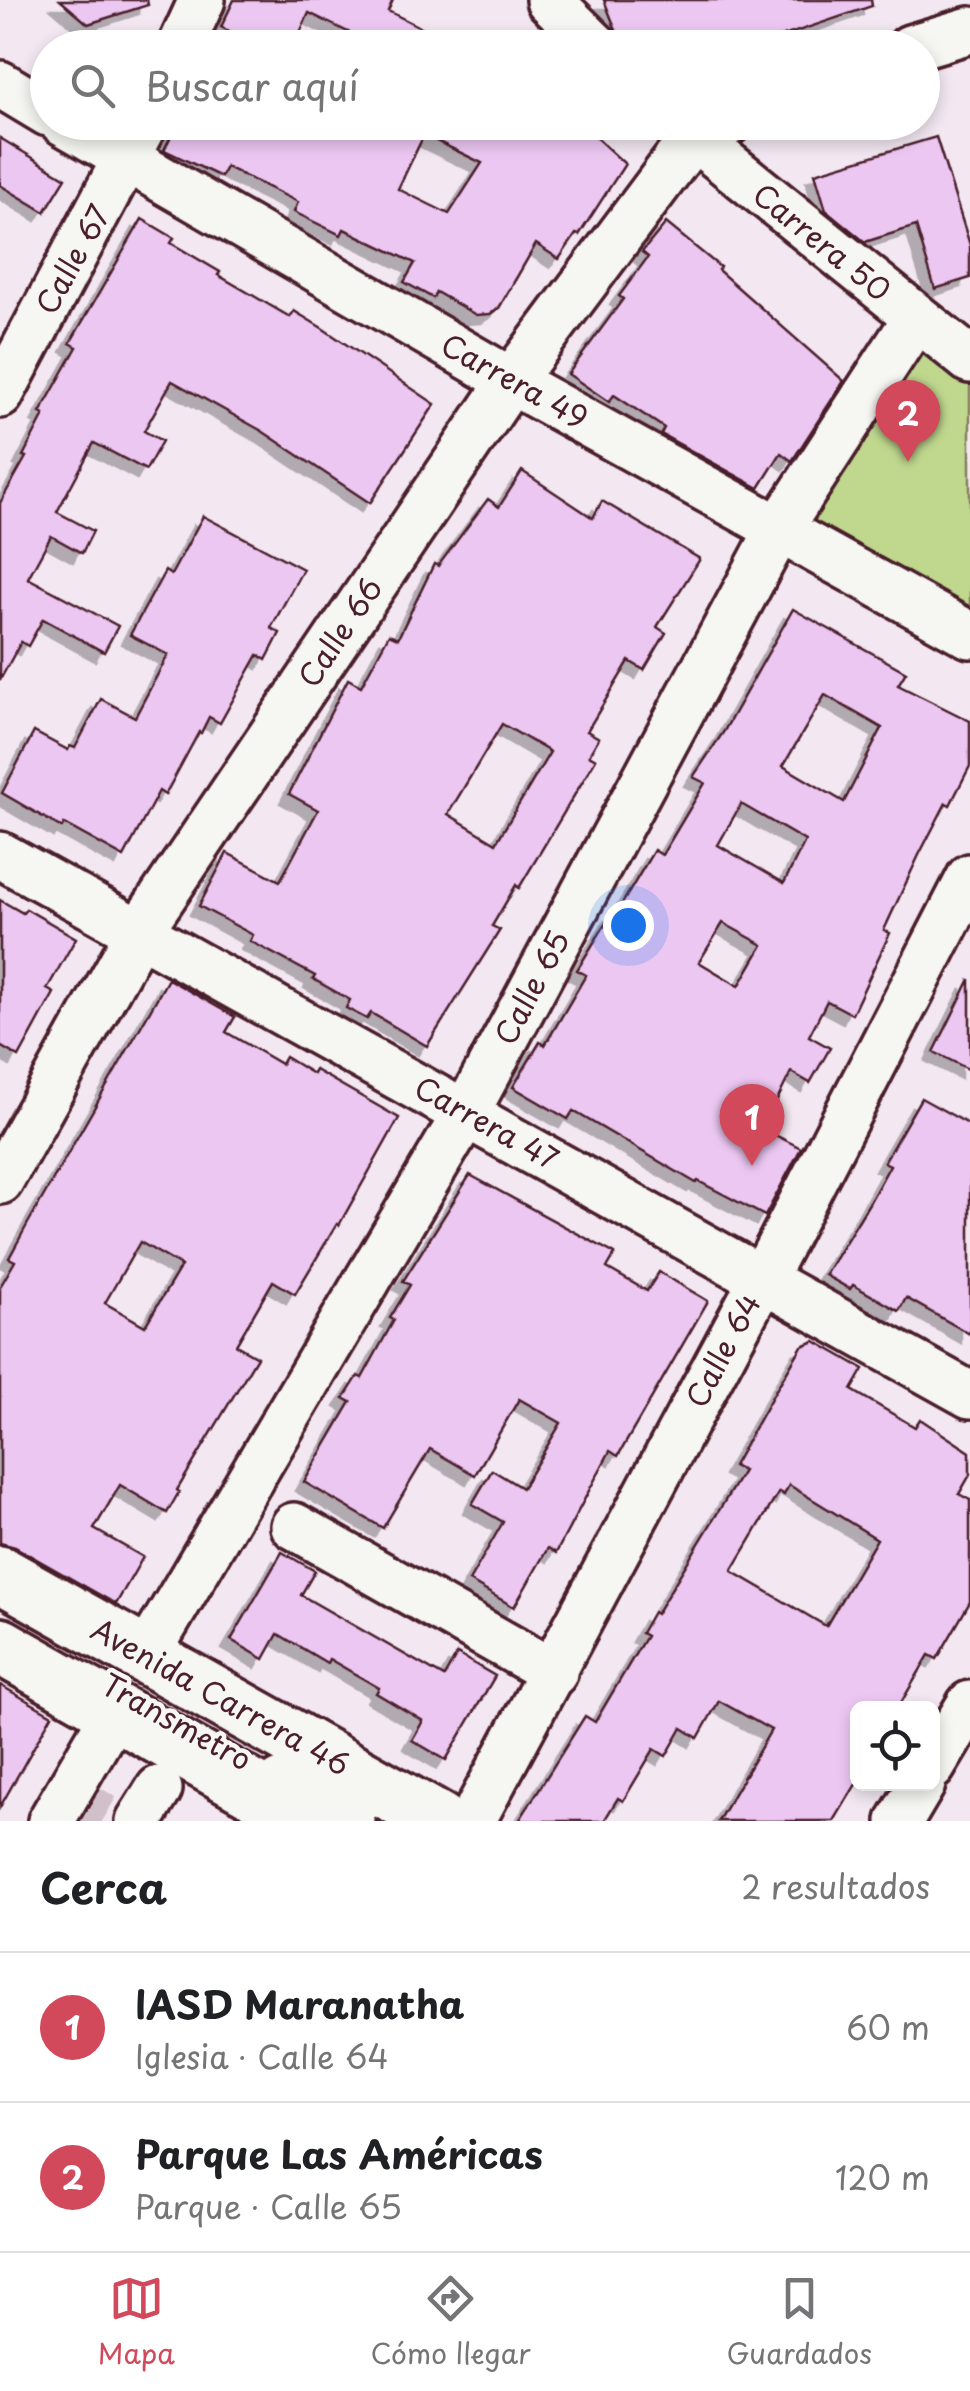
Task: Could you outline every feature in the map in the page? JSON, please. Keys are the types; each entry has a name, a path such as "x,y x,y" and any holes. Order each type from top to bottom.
{"main road":[{"name":"Avenida Carrera 46","path":"0,1574 440,1821"},
{"name":"Avenida Carrera 46","path":"0,1646 310,1821"}],"street":[{"path":"188,30 202,0"},
{"path":"549,0 580,30"},
{"path":"940,39 970,30"},
{"path":"0,84 30,102"},
{"name":"Calle 66","path":"0,1181 139,932 511,381 689,140"},
{"name":"Carrera 50","path":"712,140 916,318 970,360"},
{"name":"Carrera 49","path":"136,142 511,381 970,635"},
{"name":"Calle 67","path":"0,395 136,142"},
{"name":"Calle 65","path":"146,1656 466,1113 779,528 916,318"},
{"name":"Carrera 47","path":"0,856 970,1395"},
{"name":"Calle 64","path":"472,1821 763,1278 970,877"},
{"path":"294,1526 554,1673"},
{"name":"Transmetro","path":"0,1594 403,1821"},
{"name":"Transmetro","path":"0,1625 352,1821"},
{"path":"940,1753 970,1704"},
{"path":"51,1821 115,1711"},
{"path":"900,1821 918,1791"}],"green space":[{"path":"918,346 970,385 970,627 798,540"}],"building":[{"path":"60,0 147,0 148,5 88,24"},
{"path":"234,0 393,0 388,11 426,30 344,30 309,13 301,30 221,27"},
{"path":"604,0 871,0 872,6 801,30 616,30"},
{"path":"0,138 66,178 45,212 0,185"},
{"path":"169,140 422,140 398,189 449,214 482,163 434,140 599,140 625,164 559,259 536,244 499,308 490,314 476,315 436,292 433,298 404,282 415,263 344,229 341,235 294,212 298,202 226,167 221,177 164,150"},
{"path":"937,140 970,245 970,278 935,289 916,226 865,242 826,210 815,173"},
{"path":"142,219 174,238 171,243 220,272 218,275 290,317 294,311 435,404 370,503 262,431 172,381 144,431 162,441 146,470 94,443 57,512 93,531 82,553 51,536 28,578 118,626 104,652 43,619 28,646 21,642 0,680 0,503 26,457 23,456 44,415 40,413 77,347 70,343"},
{"path":"666,223 844,381 792,461 781,453 759,488 661,434 664,428 614,395 609,402 568,374 623,299 619,296 648,257 642,252"},
{"path":"522,471 593,518 602,501 700,559 657,627 666,633 644,670 629,661 587,731 599,738 589,755 596,759 519,888 516,885 492,926 500,930 427,1046 371,1013 367,1019 346,1008 350,1000 250,941 253,935 199,906 227,853 280,881 318,810 289,794 348,679 361,686 389,634 398,638 434,564 438,566 488,499 499,507","holes":["502,724 550,752 496,843 448,814"]},
{"path":"203,516 303,569 271,628 280,633 266,660 258,655 220,723 209,717 165,795 159,791 124,857 64,824 62,828 2,793 34,732 68,750 70,746 75,748 101,699 135,717 168,655 130,635 165,571 171,575"},
{"path":"793,609 906,672 898,685 970,721 970,766 919,855 884,930 890,933 852,1014 827,1001 809,1036 830,1048 810,1083 791,1072 763,1129 801,1148 765,1216 696,1183 573,1111 568,1119 513,1087 540,1042 545,1045 586,975 577,970 613,912 616,914 654,850 662,855 705,783 693,777 724,731","holes":["825,695 882,728 844,802 783,766","741,804 805,841 784,883 718,845","723,923 763,945 739,986 699,962"]},
{"path":"0,900 23,913 26,909 76,938 47,989 54,993 19,1057 0,1046"},
{"path":"168,979 235,1017 226,1032 281,1064 285,1057 313,1074 315,1070 399,1118 295,1294 273,1281 236,1345 257,1357 167,1513 120,1485 94,1529 143,1557 116,1604 15,1547 0,1543 0,1287 15,1261 9,1258","holes":["140,1242 181,1266 145,1326 105,1303"]},
{"path":"970,979 970,1070 934,1052"},
{"path":"921,1098 970,1125 970,1334 906,1298 899,1311 853,1285 850,1289 825,1275 890,1165 884,1162"},
{"path":"470,1175 615,1254 607,1268 647,1291 659,1272 708,1301 618,1456 610,1451 556,1553 548,1548 514,1607 469,1581 503,1522 472,1504 492,1470 522,1488 561,1423 519,1399 475,1475 430,1449 383,1528 304,1482 351,1402 344,1398 358,1376 362,1378 394,1320 390,1318 410,1285 403,1281"},
{"path":"815,1341 864,1369 852,1390 915,1427 920,1419 970,1452 970,1475 959,1494 970,1500 970,1602 937,1659 929,1655 902,1701 850,1701 852,1791 834,1821 718,1821 771,1730 719,1701 698,1738 682,1728 666,1756 654,1749 623,1801 618,1798 604,1821 519,1821 585,1716 595,1722 646,1636 641,1633 653,1612 656,1614 743,1471 733,1466 802,1346","holes":["789,1485 877,1539 826,1626 732,1571 779,1492 784,1495"]},
{"path":"282,1552 315,1571 301,1595 444,1677 457,1654 495,1676 446,1760 412,1740 423,1721 376,1693 379,1688 329,1659 327,1663 278,1634 264,1659 231,1640"},
{"path":"0,1685 52,1715 0,1807"}],"tunnel":[{"path":"66,1794 113,1821"}],"place":[{"name":"Parque Las Américas","path":"908,462"},
{"name":"IASD Maranatha","path":"752,1166"}]}
